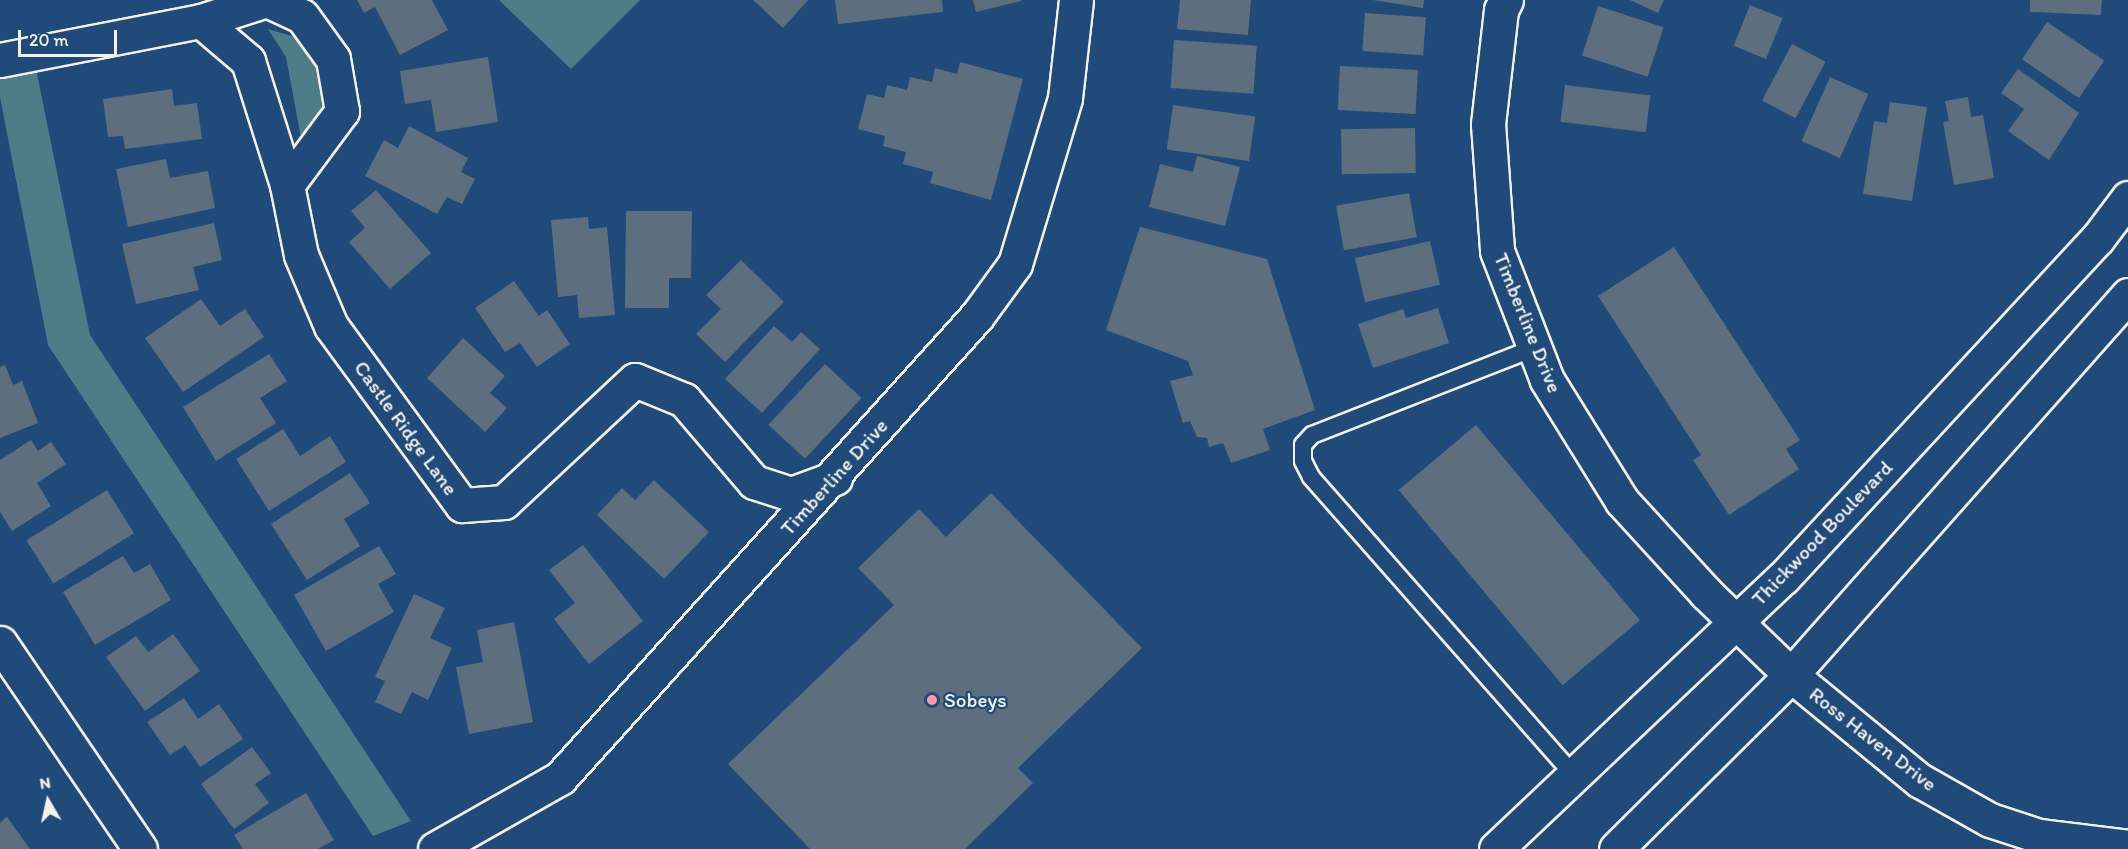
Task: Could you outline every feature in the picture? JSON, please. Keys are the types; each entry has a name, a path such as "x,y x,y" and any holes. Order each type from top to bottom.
{"street":[{"path":"0,60 201,21 267,0 302,16 333,59 342,111 287,185"},
{"name":"Timberline Drive","path":"435,849 560,778 835,478 977,316 1015,264 1065,98 1076,0"},
{"name":"Timberline Drive","path":"1506,0 1501,10 1488,124 1497,251 1547,380 1622,501 1735,622 1791,675"},
{"name":"Castle Ridge Lane","path":"201,21 248,61 287,185 301,255 331,326 462,505 504,502 635,380 684,400 753,482 791,494 835,478"},
{"name":"Thickwood Boulevard","path":"1496,849 1689,670 1735,622 1783,578 2098,238 2128,198"},
{"path":"1616,849 1791,675 2128,295"},
{"path":"0,643 140,849"},
{"name":"Ross Haven Drive","path":"1791,675 1919,780 1990,820 2039,836 2128,847"}],"lane":[{"path":"1534,348 1312,435 1303,445 1303,460 1311,477 1575,776"}],"green space":[{"path":"499,0 640,0 571,69"},
{"path":"268,29 295,37 313,55 324,100 311,133 301,138 286,57"},
{"path":"36,69 90,335 411,821 373,836 48,345 0,97 0,74"}],"building":[{"path":"357,0 432,0 448,30 400,55 375,7 364,13"},
{"path":"753,0 808,0 783,28"},
{"path":"835,0 942,0 943,12 838,24"},
{"path":"973,0 1021,0 1021,1 976,12"},
{"path":"1180,0 1251,0 1248,35 1177,29"},
{"path":"1373,0 1424,0 1423,8"},
{"path":"1630,0 1664,0 1658,13"},
{"path":"2030,0 2102,0 2101,15 2030,12"},
{"path":"1750,5 1782,18 1766,59 1734,46"},
{"path":"1598,6 1664,27 1648,77 1582,55"},
{"path":"1365,13 1426,17 1423,55 1362,51"},
{"path":"2047,22 2104,61 2079,98 2022,59"},
{"path":"1174,40 1257,46 1253,94 1171,88"},
{"path":"1792,44 1826,62 1796,118 1762,101"},
{"path":"488,57 498,122 436,132 431,100 405,104 400,71"},
{"path":"960,62 1023,79 991,200 930,183 933,172 903,164 906,152 883,146 885,136 858,129 867,94 884,98 887,85 907,90 910,77 932,82 935,68 957,74"},
{"path":"1340,66 1418,70 1416,114 1338,110"},
{"path":"2018,69 2079,113 2049,160 2008,131 2024,109 2001,93"},
{"path":"1830,77 1868,94 1840,158 1802,141"},
{"path":"1565,85 1650,95 1646,132 1560,122"},
{"path":"172,89 174,106 197,103 202,139 125,149 123,136 108,137 103,99"},
{"path":"1968,97 1971,117 1983,115 1994,178 1954,185 1943,122 1949,121 1945,101"},
{"path":"1890,102 1927,107 1912,201 1863,194 1874,121 1887,123"},
{"path":"1173,105 1255,117 1249,161 1167,150"},
{"path":"409,126 468,158 461,172 475,179 462,204 447,197 437,214 365,176 384,140 398,148"},
{"path":"1415,128 1416,173 1342,174 1341,129"},
{"path":"1197,156 1240,167 1225,226 1149,207 1160,164 1193,172"},
{"path":"166,159 170,178 208,171 215,208 128,227 116,169"},
{"path":"376,190 431,253 390,289 349,242 365,228 351,211"},
{"path":"1409,193 1417,237 1344,250 1336,206"},
{"path":"626,211 692,211 691,278 669,278 669,308 625,308"},
{"path":"588,217 589,229 607,227 615,315 579,318 577,295 558,297 551,220"},
{"path":"214,223 222,260 193,267 199,290 136,304 122,244"},
{"path":"1140,227 1267,259 1315,410 1263,429 1270,450 1231,463 1223,443 1209,447 1207,438 1197,437 1190,421 1183,423 1170,381 1193,375 1188,361 1106,330"},
{"path":"1430,241 1440,285 1365,302 1355,258"},
{"path":"1674,247 1800,440 1786,449 1799,469 1729,515 1693,460 1701,455 1598,296"},
{"path":"741,260 784,302 725,362 696,334 721,309 706,295"},
{"path":"514,281 539,316 547,310 570,344 537,367 520,343 505,352 475,308"},
{"path":"201,299 220,326 245,309 264,337 183,392 145,338"},
{"path":"1438,308 1449,343 1373,368 1358,324 1403,309 1406,318"},
{"path":"774,326 792,342 801,332 820,349 762,413 725,379"},
{"path":"463,338 505,376 490,393 507,408 485,432 427,378"},
{"path":"269,354 287,381 260,398 276,423 216,461 183,407"},
{"path":"825,364 862,398 805,459 768,425"},
{"path":"5,365 13,385 22,381 38,423 0,438 0,367"},
{"path":"1476,425 1640,620 1563,685 1399,490"},
{"path":"283,429 300,456 330,436 346,462 269,511 236,459"},
{"path":"31,440 38,451 51,442 66,464 37,483 51,506 12,531 0,512 0,460"},
{"path":"350,473 370,503 344,519 360,546 307,580 271,524"},
{"path":"654,480 709,532 664,579 597,515 622,488 635,500"},
{"path":"107,490 134,533 53,584 26,540"},
{"path":"991,493 1142,648 1018,768 1033,783 965,849 810,849 728,764 894,605 858,568 919,509 946,537"},
{"path":"583,545 643,621 589,664 554,619 575,603 549,570"},
{"path":"379,546 396,574 378,584 394,612 326,651 294,595"},
{"path":"123,556 134,573 150,564 171,600 95,645 63,592"},
{"path":"414,594 445,608 430,638 452,648 428,700 412,692 401,714 375,702 385,681 375,677"},
{"path":"514,622 533,722 469,734 456,667 483,662 477,630"},
{"path":"173,634 200,671 145,711 106,657 136,636 148,652"},
{"path":"184,698 198,719 219,704 243,739 200,767 185,745 170,755 147,722"},
{"path":"252,747 271,773 255,784 269,803 234,829 201,784"},
{"path":"306,793 334,840 318,849 243,849 234,835"},
{"path":"7,817 30,849 0,849 0,823"}],"place":[{"name":"Sobeys","path":"932,700"}]}
